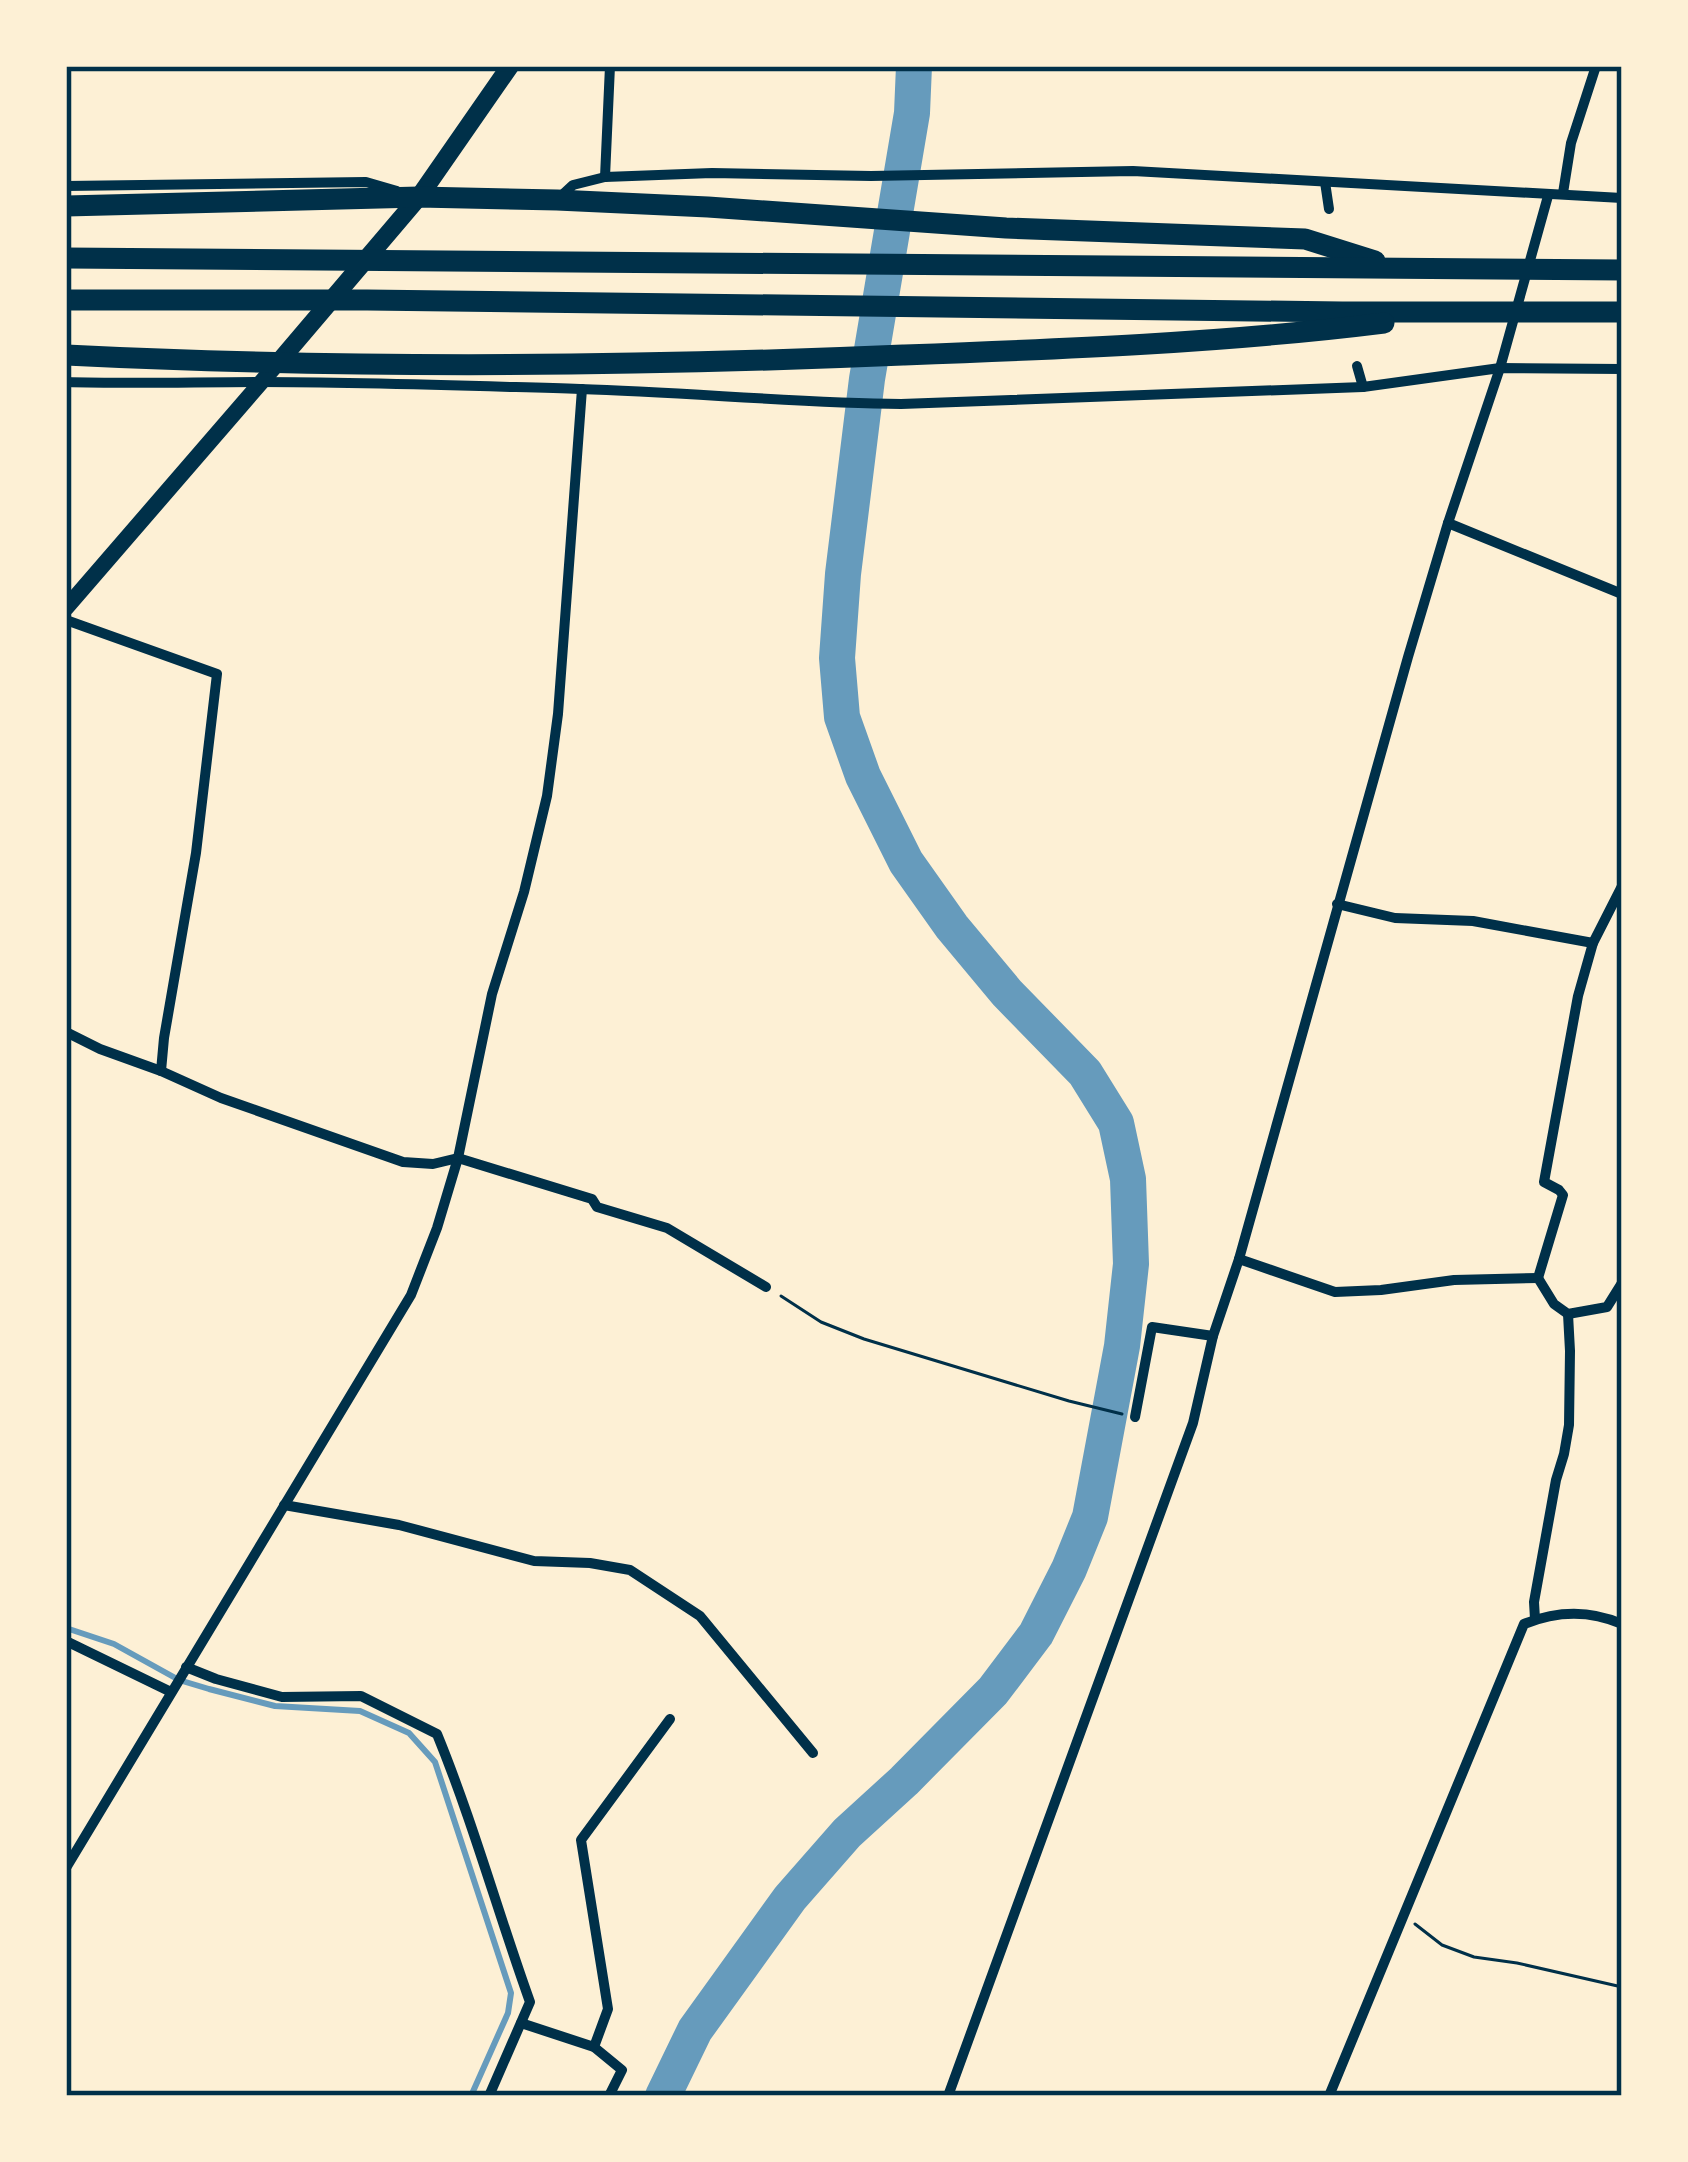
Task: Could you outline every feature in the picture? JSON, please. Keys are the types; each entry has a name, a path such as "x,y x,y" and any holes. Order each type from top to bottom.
{"highway":[{"path":"277,364 419,197 510,66"},
{"path":"66,206 419,197 708,207 1006,228 1305,239 1396,268"},
{"path":"66,258 1622,270"},
{"path":"66,300 1622,312"},
{"path":"66,355 277,364 692,363 1283,336 1489,310"}],"main road":[{"path":"66,608 277,364"}],"street":[{"path":"604,177 610,66"},
{"path":"1563,193 1570,143 1596,66"},
{"path":"557,200 573,185 604,177 1133,171 1622,199"},
{"path":"66,186 366,182 419,197"},
{"path":"1325,182 1329,209"},
{"path":"947,2096 1193,1423 1213,1336 1239,1259 1337,904 1548,196"},
{"path":"1357,366 1363,387"},
{"path":"66,382 582,389 901,404 1363,387 1500,368 1622,370"},
{"path":"66,1868 411,1295 437,1228 458,1159 492,994 547,796 558,715 582,389"},
{"path":"1448,524 1622,594"},
{"path":"66,620 217,674 196,853 161,1071"},
{"path":"1622,886 1593,943 1578,996 1544,1182 1563,1195 1538,1278 1554,1304 1568,1314 1607,1307 1622,1282"},
{"path":"1337,904 1395,918 1473,921 1593,943"},
{"path":"66,1032 221,1098 403,1162 433,1164 458,1159 592,1199 597,1207 667,1228 766,1287"},
{"path":"1239,1259 1335,1292 1454,1280 1538,1278"},
{"path":"1535,1619 1541,1561 1569,1425 1568,1314"},
{"path":"1136,1418 1152,1327 1213,1336"},
{"path":"284,1504 399,1525 534,1561 630,1570 700,1616 813,1753"},
{"path":"1329,2096 1524,1624 1548,1613 1576,1613 1622,1624"},
{"path":"66,1641 170,1692"},
{"path":"186,1667 282,1697 362,1696 437,1734 530,2002 489,2096"},
{"path":"594,2047 608,2009 581,1840 670,1719"},
{"path":"521,2023 594,2047 622,2070 609,2096"}],"path":[{"path":"766,1287 820,1322 864,1339 1136,1418"},
{"path":"1404,1915 1442,1945 1474,1957 1622,1987"}],"waterway":[{"path":"663,2096 695,2030 790,1898 847,1833 993,1691 1036,1634 1090,1517 1122,1346 1131,1264 1128,1179 1116,1123 1085,1073 1007,993 906,862 863,776 842,717 837,658 843,574 867,379 912,113 914,66"},
{"path":"66,1628 114,1644 179,1680 209,1689 275,1706 360,1711 409,1733 435,1762 511,1993 508,2013 471,2096"}]}
